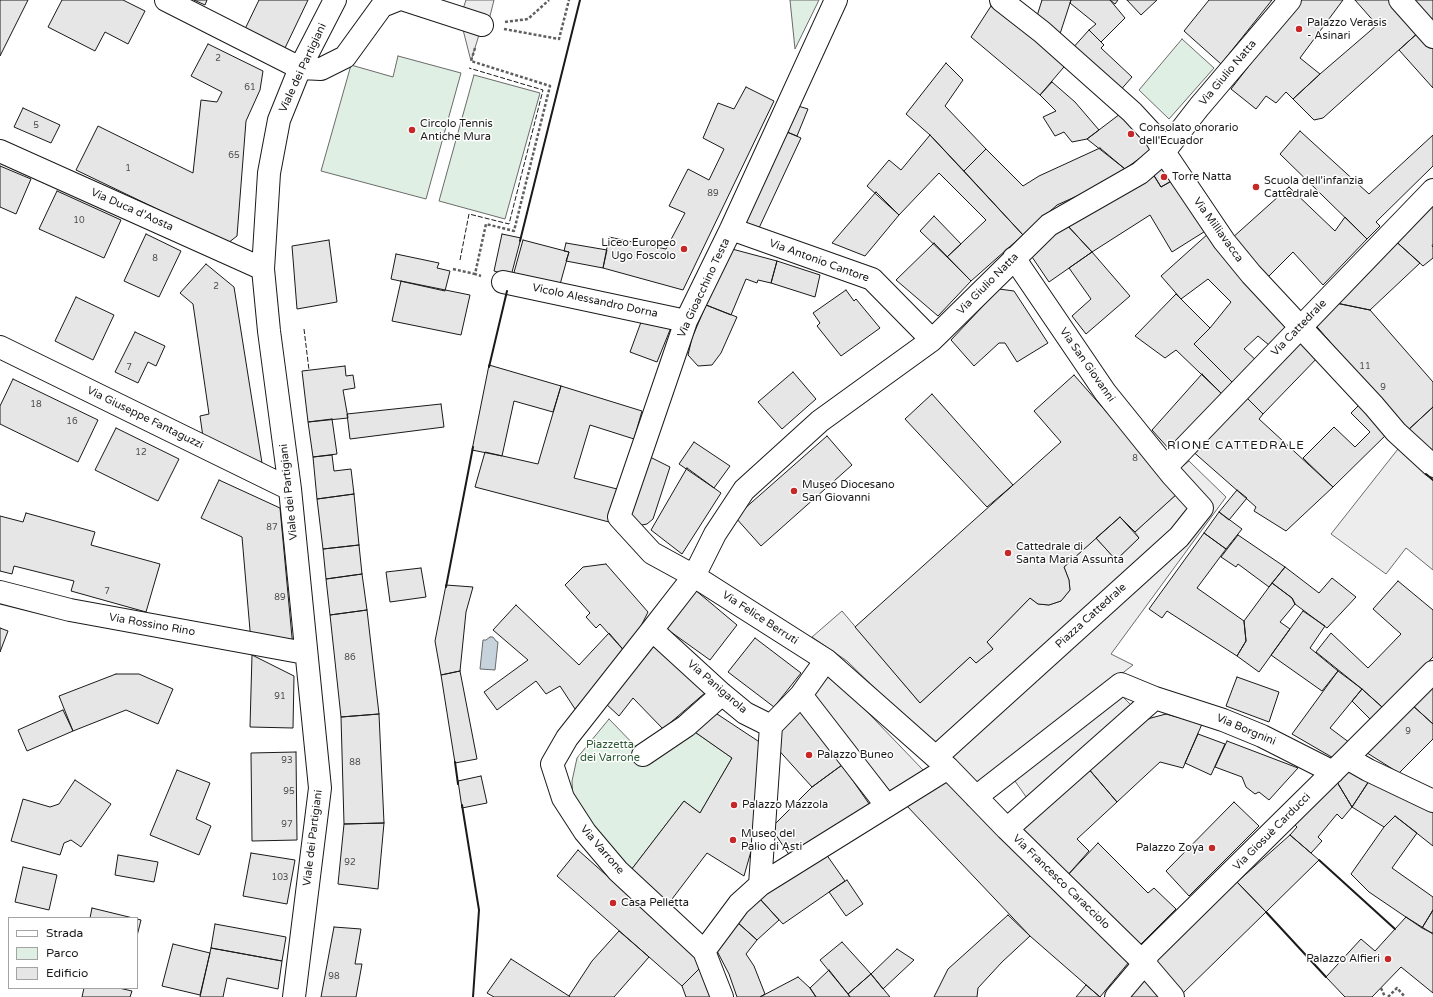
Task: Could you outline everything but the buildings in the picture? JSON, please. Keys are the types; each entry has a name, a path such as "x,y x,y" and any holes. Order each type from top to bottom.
{"street":[{"path":"166,0 300,68 321,69 345,57 382,6 397,0"},
{"name":"Viale dei Partigiani","path":"294,997 320,788 305,653 290,490 269,331 263,270 269,174 279,120 300,68 335,0"},
{"path":"405,0 482,25"},
{"name":"Via Gioacchino Testa","path":"694,576 652,553 619,517 686,321 731,229 836,0"},
{"name":"Via Milliavacca","path":"1001,0 1025,8 1132,112 1156,138 1224,241 1251,274 1374,406 1396,432 1433,466"},
{"name":"Via Giulio Natta","path":"694,576 715,534 744,490 820,421 932,340 1049,225 1140,173 1164,152 1290,0"},
{"path":"1400,0 1433,37"},
{"name":"Via Duca d'Aosta","path":"0,151 263,270"},
{"name":"Via Cattedrale","path":"1166,467 1300,326 1433,190"},
{"name":"Via Antonio Cantore","path":"731,229 872,279 932,340"},
{"name":"Via San Giovanni","path":"1014,258 1105,392 1166,467"},
{"name":"Vicolo Alessandro Dorna","path":"503,282 686,321"},
{"name":"Via Giuseppe Fantaguzzi","path":"0,347 290,490"},
{"name":"Piazza Cattedrale","path":"942,763 1179,537 1202,508 1166,467"},
{"name":"Via Varrone","path":"694,576 567,738 552,764 563,798 585,832 618,871 704,951 722,997"},
{"name":"Via Felice Berruti","path":"694,576 826,660"},
{"name":"Via Rossino Rino","path":"0,592 70,610 305,653"},
{"name":"Via Panigarola","path":"652,630 745,713 771,726"},
{"path":"704,951 739,904 760,885 887,806 942,763 826,660 801,696 771,726 760,885"},
{"name":"Via Giosuè Carducci","path":"1116,997 1144,963 1149,953 1433,672"},
{"path":"976,797 1121,684 1155,698 1007,829"},
{"path":"644,754 686,726 722,694"},
{"path":"801,696 887,806"},
{"name":"Via Borgnini","path":"1155,698 1224,720 1340,765 1368,770 1433,801"},
{"name":"Via Francesco Caracciolo","path":"942,763 1144,963 1173,997"}],"path":[{"path":"482,25 528,19 549,0"},
{"path":"482,25 559,39 569,0"},
{"path":"476,274 486,224 514,231 550,86 471,61 482,25"},
{"path":"453,269 503,282"},
{"path":"1381,988 1385,997"},
{"path":"1388,997 1397,988 1405,997"}],"green space":[{"path":"790,0 819,0 795,49"},
{"path":"1182,39 1214,68 1169,119 1139,90"},
{"name":"Circolo Tennis Antiche Mura","path":"398,56 461,73 426,199 321,171 351,65 393,77"},
{"path":"474,75 540,93 505,219 439,201"},
{"name":"Piazzetta dei Varrone","path":"609,719 643,754 692,730 732,758 700,813 684,801 628,874 573,802 572,781 577,758"}],"shaded area":[{"path":"466,0 494,0 488,24 482,25 471,61 460,18"},
{"path":"1398,449 1433,480 1433,570 1406,548 1386,574 1331,534"},
{"path":"1189,461 1226,497 1111,654 1133,665 975,786 847,661 812,637 842,611 920,703 970,657 976,663 993,649 987,642 1030,598 1038,604 1049,605 1061,601 1070,590 1069,580 1064,567 1096,538 1116,560 1139,538 1135,532 1178,493 1172,475"},
{"path":"493,637 498,642 495,670 480,669 483,640"},
{"path":"828,671 924,771 894,796 811,694"},
{"path":"1116,690 1134,708 1029,801 1010,774"}],"fence":[{"path":"460,260 469,214 509,224 543,90 469,68"},
{"path":"304,329 309,370"}],"wall":[{"path":"520,241 580,0"},
{"path":"489,367 507,291"},
{"path":"446,587 473,447"},
{"path":"1426,474 1433,480"},
{"path":"455,762 458,784"},
{"path":"462,805 479,910 473,997"},
{"path":"1319,860 1395,929"},
{"path":"1266,912 1326,977"}],"place":[{"name":"Palazzo Verasis - Asinari","path":"1299,29"},
{"name":"Circolo Tennis Antiche Mura","path":"412,130"},
{"name":"Consolato onorario dell'Ecuador","path":"1131,134"},
{"name":"Torre Natta","path":"1164,177"},
{"name":"Scuola dell'infanzia Cattedrale","path":"1256,187"},
{"name":"Liceo Europeo Ugo Foscolo","path":"684,249"},
{"name":"Museo Diocesano San Giovanni","path":"794,491"},
{"name":"Cattedrale di Santa Maria Assunta","path":"1008,553"},
{"name":"Palazzo Buneo","path":"809,755"},
{"name":"Palazzo Mazzola","path":"734,805"},
{"name":"Museo del Palio di Asti","path":"733,840"},
{"name":"Palazzo Zoya","path":"1212,848"},
{"name":"Casa Pelletta","path":"613,903"},
{"name":"Palazzo Alfieri","path":"1388,959"}],"district":[{"name":"RIONE CATTEDRALE","path":"1236,446"}]}
